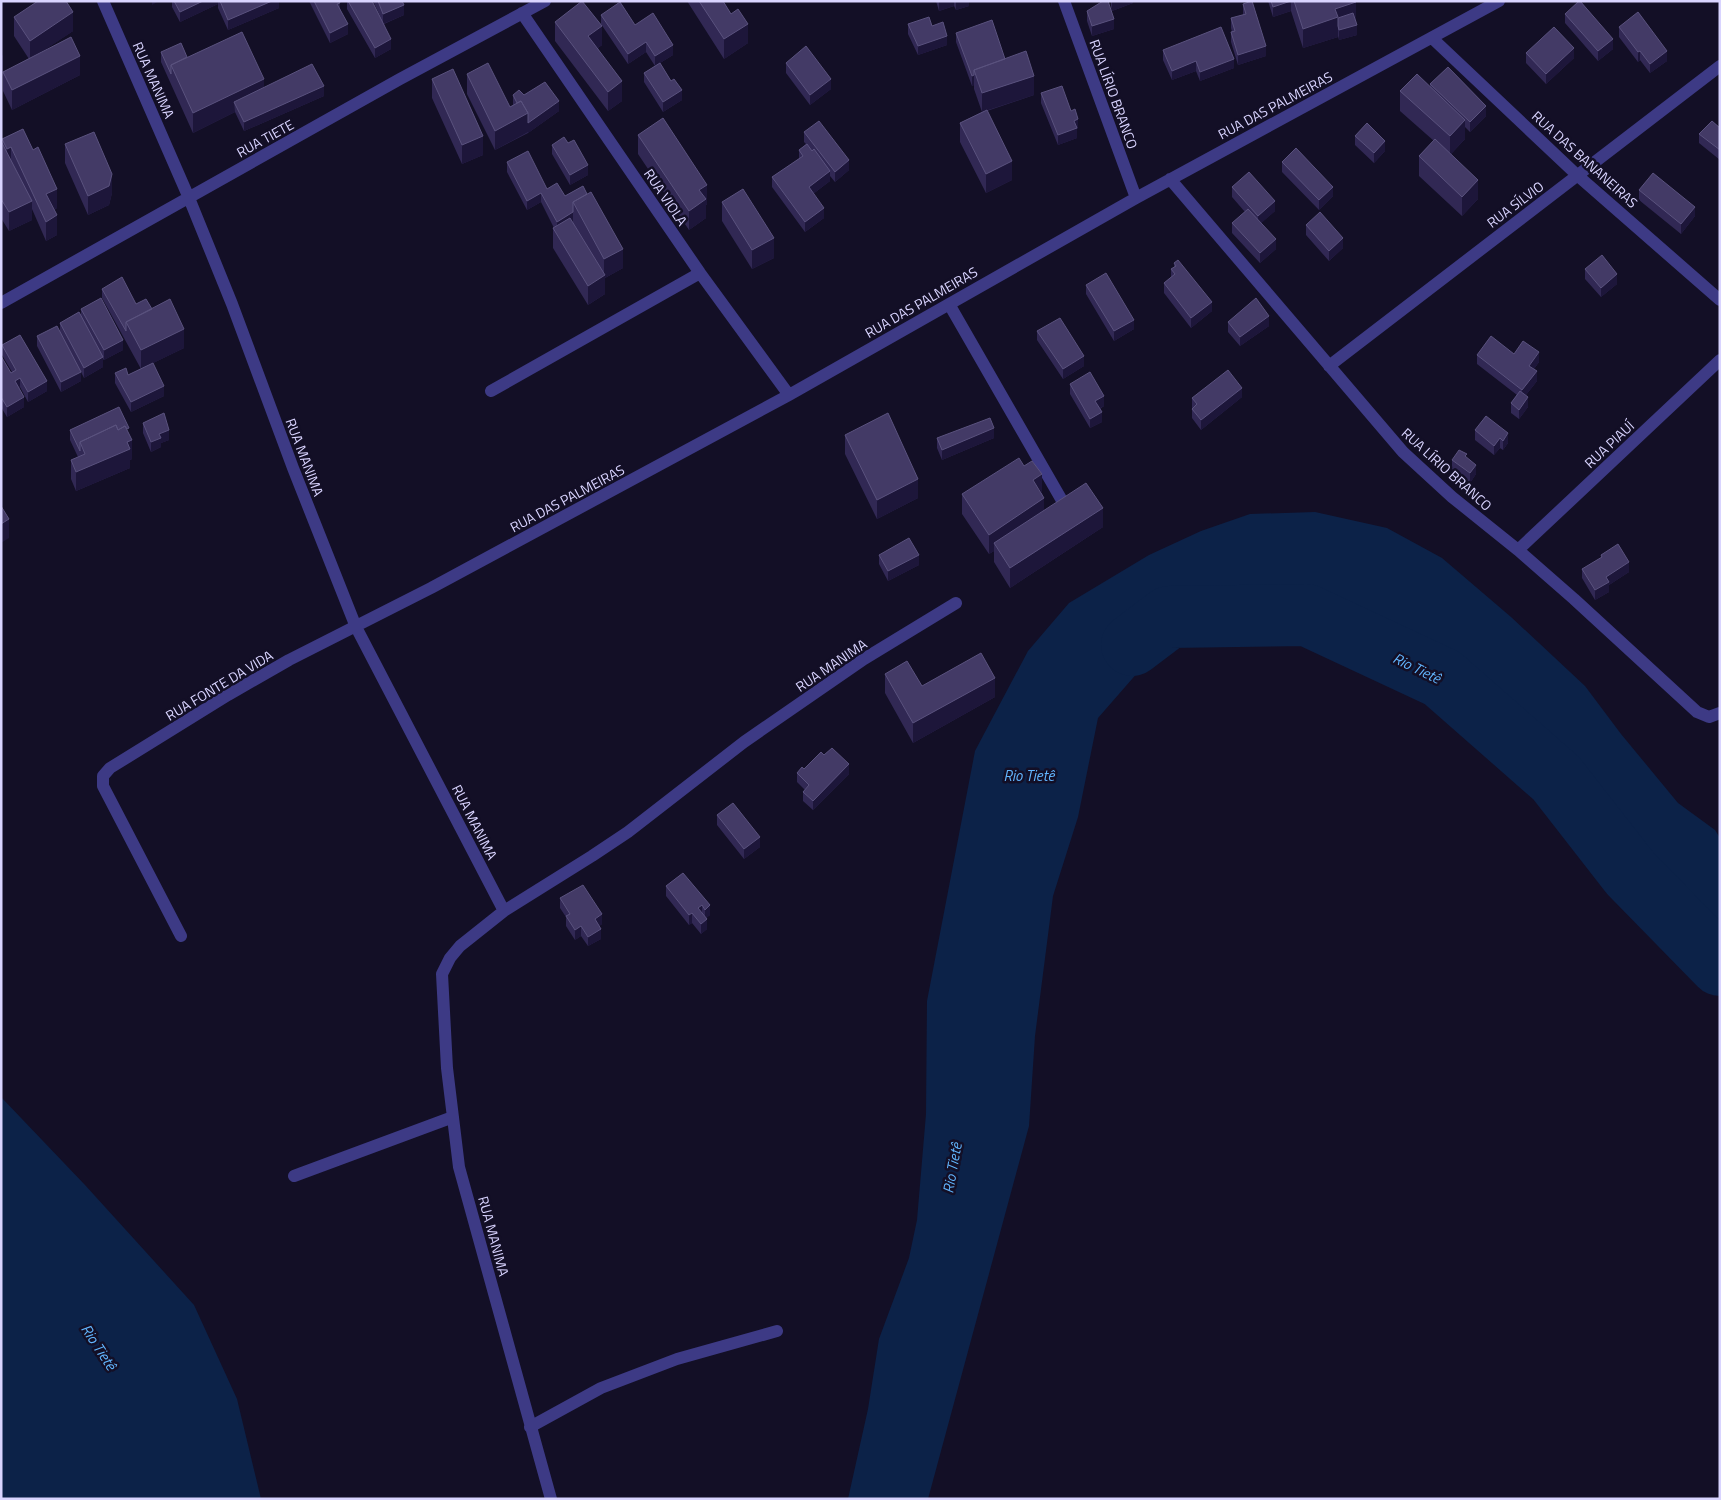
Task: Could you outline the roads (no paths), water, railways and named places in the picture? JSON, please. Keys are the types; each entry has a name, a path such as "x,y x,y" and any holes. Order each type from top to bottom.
{"street":[{"name":"RUA MANIMA","path":"103,1 189,198 232,304 293,468 356,626 504,911"},
{"name":"RUA TIETE","path":"1,303 400,79 545,1"},
{"name":"RUA LÍRIO BRANCO","path":"1064,1 1136,198"},
{"name":"RUA DAS PALMEIRAS","path":"356,626 431,588 789,395 1170,179 1499,1"},
{"name":"RUA VIOLA","path":"522,13 700,274 789,395"},
{"name":"RUA DAS BANANEIRAS","path":"1432,38 1577,175 1720,300"},
{"name":"RUA SÍLVIO","path":"1329,366 1720,66"},
{"name":"RUA LÍRIO BRANCO","path":"1170,179 1403,452 1452,497 1518,550 1574,599 1697,712 1709,716 1720,713"},
{"path":"491,391 700,274"},
{"path":"949,304 1064,504"},
{"name":"RUA PIAUÍ","path":"1518,550 1720,360"},
{"name":"RUA MANIMA","path":"551,1499 459,1167 447,1068 442,974 450,958 460,946 504,911 628,832 744,742 856,664 956,603"},
{"name":"RUA FONTE DA VIDA","path":"182,936 103,786 103,776 110,768 228,695 356,626"},
{"path":"294,1176 453,1117"},
{"path":"530,1427 601,1388 676,1359 777,1331"}],"water":[{"name":"Rio Tietê","path":"1315,512 1387,528 1442,558 1511,617 1585,686 1621,734 1678,803 1715,830 1720,838 1720,944 1706,915 1622,863 1583,820 1534,756 1482,697 1291,603 1223,607 1139,671 1098,718 1078,817 1053,896 1035,1036 1029,1126 928,1499 848,1499 868,1409 879,1339 909,1258 917,1220 926,1114 927,1001 975,751 1028,651 1069,603 1149,555 1201,531 1250,514"},
{"name":"Rio Tietê","path":"1,1097 85,1185 194,1305 237,1399 261,1499 1,1499"}],"waterway":[{"name":"Rio Tietê","path":"1132,645 1169,617 1307,615 1442,678 1556,778 1630,873 1720,965"}]}
